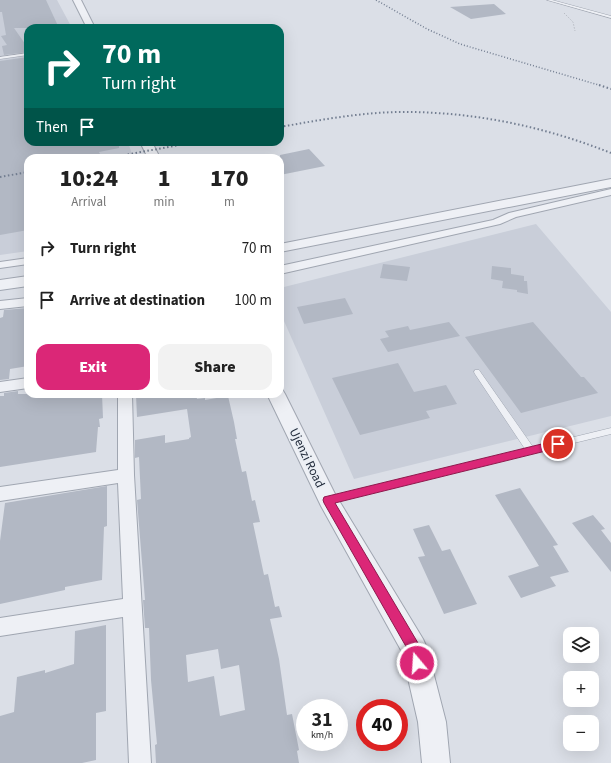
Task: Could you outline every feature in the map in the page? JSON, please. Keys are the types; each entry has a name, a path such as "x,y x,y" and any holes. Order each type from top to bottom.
{"street":[{"path":"78,0 89,24"},
{"path":"284,247 611,183"},
{"path":"284,269 488,224 513,214 611,192"},
{"path":"0,265 24,262"},
{"path":"0,284 24,282"},
{"path":"0,305 24,302"},
{"path":"0,387 24,384"},
{"path":"125,398 126,475 140,763"},
{"name":"Ujenzi Road","path":"278,398 328,500 414,648 432,722 436,763"},
{"path":"0,494 126,475"},
{"path":"0,627 132,607"}],"lane":[{"path":"549,0 611,17"},
{"path":"0,58 24,55"},
{"path":"477,372 532,451"},
{"path":"328,500 611,431"}],"path":[{"path":"569,6 564,12 573,22 575,31"}],"shaded area":[{"path":"0,0 57,0 70,24 24,24 24,146 129,146 132,154 24,154 24,252 0,255"},
{"path":"536,224 611,312 611,416 354,479 284,321 284,287"}],"building":[{"path":"0,0 46,0 57,24 24,24 24,28 14,28 24,42 24,52 4,55 2,46 7,45 1,36 6,35 2,12 0,12"},
{"path":"494,4 506,14 471,19 450,7"},
{"path":"24,58 24,146 119,146 119,148 99,152 100,154 24,154 24,231 0,235 0,61"},
{"path":"309,149 325,166 284,174 284,154"},
{"path":"383,264 410,267 407,281 380,278"},
{"path":"492,266 511,268 511,274 524,276 524,281 527,281 528,294 517,292 517,290 502,288 503,281 491,279"},
{"path":"345,298 353,314 304,324 297,307"},
{"path":"24,308 24,367 10,369 9,379 0,380 0,318 3,317 4,310"},
{"path":"449,322 460,336 388,352 380,339 389,337 385,331 408,326 410,330"},
{"path":"533,322 581,377 584,377 598,393 521,413 465,337"},
{"path":"398,363 414,392 446,385 457,404 426,411 430,418 360,435 332,378"},
{"path":"18,391 18,394 24,394 24,398 102,398 103,418 99,419 100,427 98,427 96,452 0,467 0,396 4,396 4,393"},
{"path":"136,398 205,398 205,400 228,398 242,472 246,471 252,501 255,500 260,522 253,523 264,575 268,574 275,607 279,606 282,617 270,619 279,659 287,715 292,714 296,735 296,751 299,763 156,763 155,745 157,744 151,680 149,628 145,628 143,600 145,600 137,500 141,499 139,457 135,458 135,440 165,435 165,443 189,439 191,437 187,409 137,417","holes":["218,649 221,669 239,665 245,710 220,716 214,676 188,682 186,655"]},
{"path":"107,486 107,526 104,527 102,580 65,587 65,590 0,604 0,541 5,503"},
{"path":"520,488 558,545 553,546 569,572 550,577 556,586 521,598 508,576 539,566 495,495"},
{"path":"593,515 605,529 601,530 611,543 611,572 572,523"},
{"path":"429,525 442,551 450,549 477,604 444,614 418,557 425,556 413,529"},
{"path":"106,625 106,711 96,713 96,760 82,763 0,763 0,716 14,712 17,677 45,670 45,673 74,664 75,631"}],"railway":[{"path":"376,0 427,29 460,44 602,86"},
{"path":"602,86 611,89"},
{"path":"284,126 338,117 368,114 397,112 452,114 479,117 533,128 585,143 611,153"},
{"path":"130,154 174,146"},
{"path":"0,177 24,173"}],"route":[{"path":"417,663 414,648 328,500 558,444"}]}
